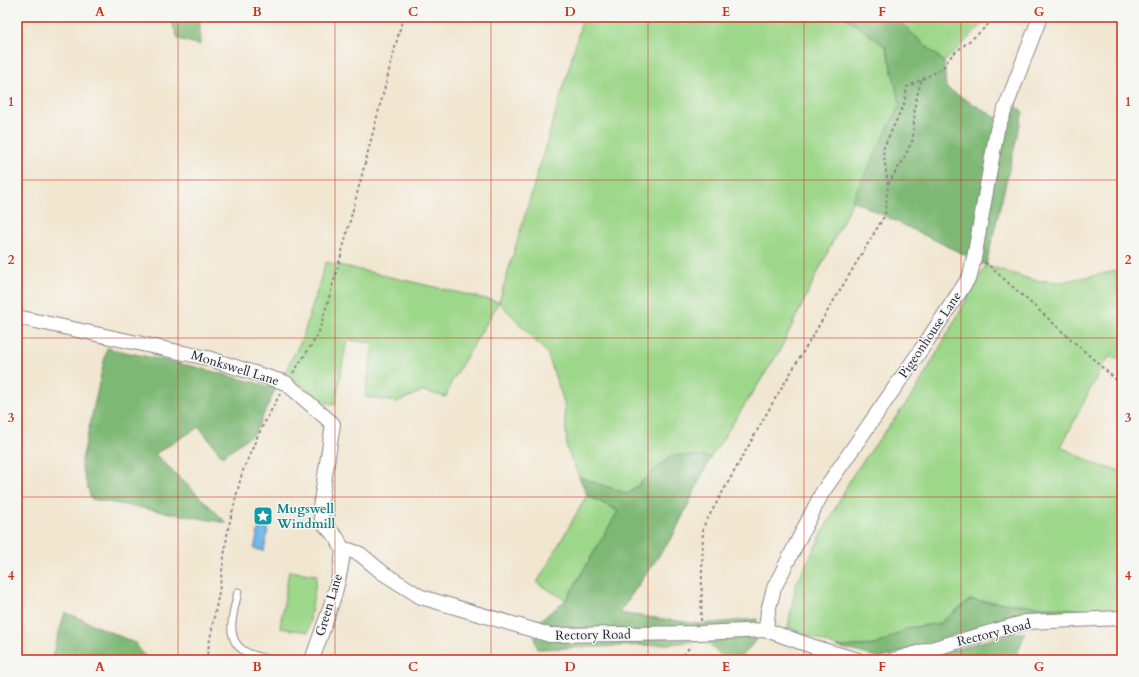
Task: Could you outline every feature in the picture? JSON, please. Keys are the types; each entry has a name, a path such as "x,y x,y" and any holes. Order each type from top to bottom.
{"street":[{"name":"Pigeonhouse Lane","path":"766,630 768,611 774,588 822,493 970,276 997,130 1040,17"},
{"name":"Monkswell Lane","path":"17,317 207,358 286,383 333,424 320,508 323,523 337,538 343,550"},
{"name":"Rectory Road","path":"343,550 349,550 360,554 383,573 421,597 550,636 766,630 823,650 858,660"},
{"name":"Green Lane","path":"312,660 336,588 343,550"},
{"name":"Rectory Road","path":"893,660 1026,622 1122,618"}],"lane":[{"path":"238,592 232,623 235,642 242,650 250,654 272,660"}],"path":[{"path":"206,660 219,592 228,529 242,473 258,435 286,383 318,334 338,267 388,72 403,22 403,17"},
{"path":"680,660 700,633 703,527 772,404 885,216 888,185 883,149 904,104 907,87 942,69 952,55 996,17"},
{"path":"888,185 902,162 913,139 915,102 922,79"},
{"path":"975,253 1122,385"}],"green space":[{"path":"170,17 200,17 200,45 178,39"},
{"path":"583,17 845,17 886,47 900,104 779,352 711,457 672,455 628,494 579,477 567,449 564,402 547,353 499,302"},
{"path":"845,17 894,17 944,62 946,88 997,118 1015,105 1023,112 986,265 852,200 900,104 886,47"},
{"path":"894,17 990,17 944,62"},
{"path":"326,262 499,302 451,383 446,397 423,391 397,402 365,397 373,343 347,340 335,405 321,401 284,373 302,339"},
{"path":"986,265 1033,280 1061,282 1122,270 1122,361 1110,357 1104,362 1061,447 1100,466 1122,471 1122,610 1102,612 970,600 940,623 908,628 876,645 837,647 788,627 796,584 852,476 916,390"},
{"path":"107,348 195,367 276,388 255,433 222,456 199,427 155,454 227,523 91,499 81,464"},
{"path":"672,455 711,457 674,534 619,613 700,624 757,619 757,638 740,660 725,660 706,641 654,645 537,649 533,626 566,600 618,511 587,495 579,477 628,494"},
{"path":"587,495 618,511 566,600 537,583"},
{"path":"289,571 317,575 308,632 280,628"},
{"path":"970,600 1102,612 1001,620 882,658 837,647 876,645 908,628 940,623"},
{"path":"65,612 135,643 148,660 51,660"},
{"path":"1013,633 1025,633 1015,660 917,660"}],"water":[{"path":"259,527 268,529 264,551 254,549"}],"place":[{"name":"Mugswell Windmill","path":"263,516"}]}
